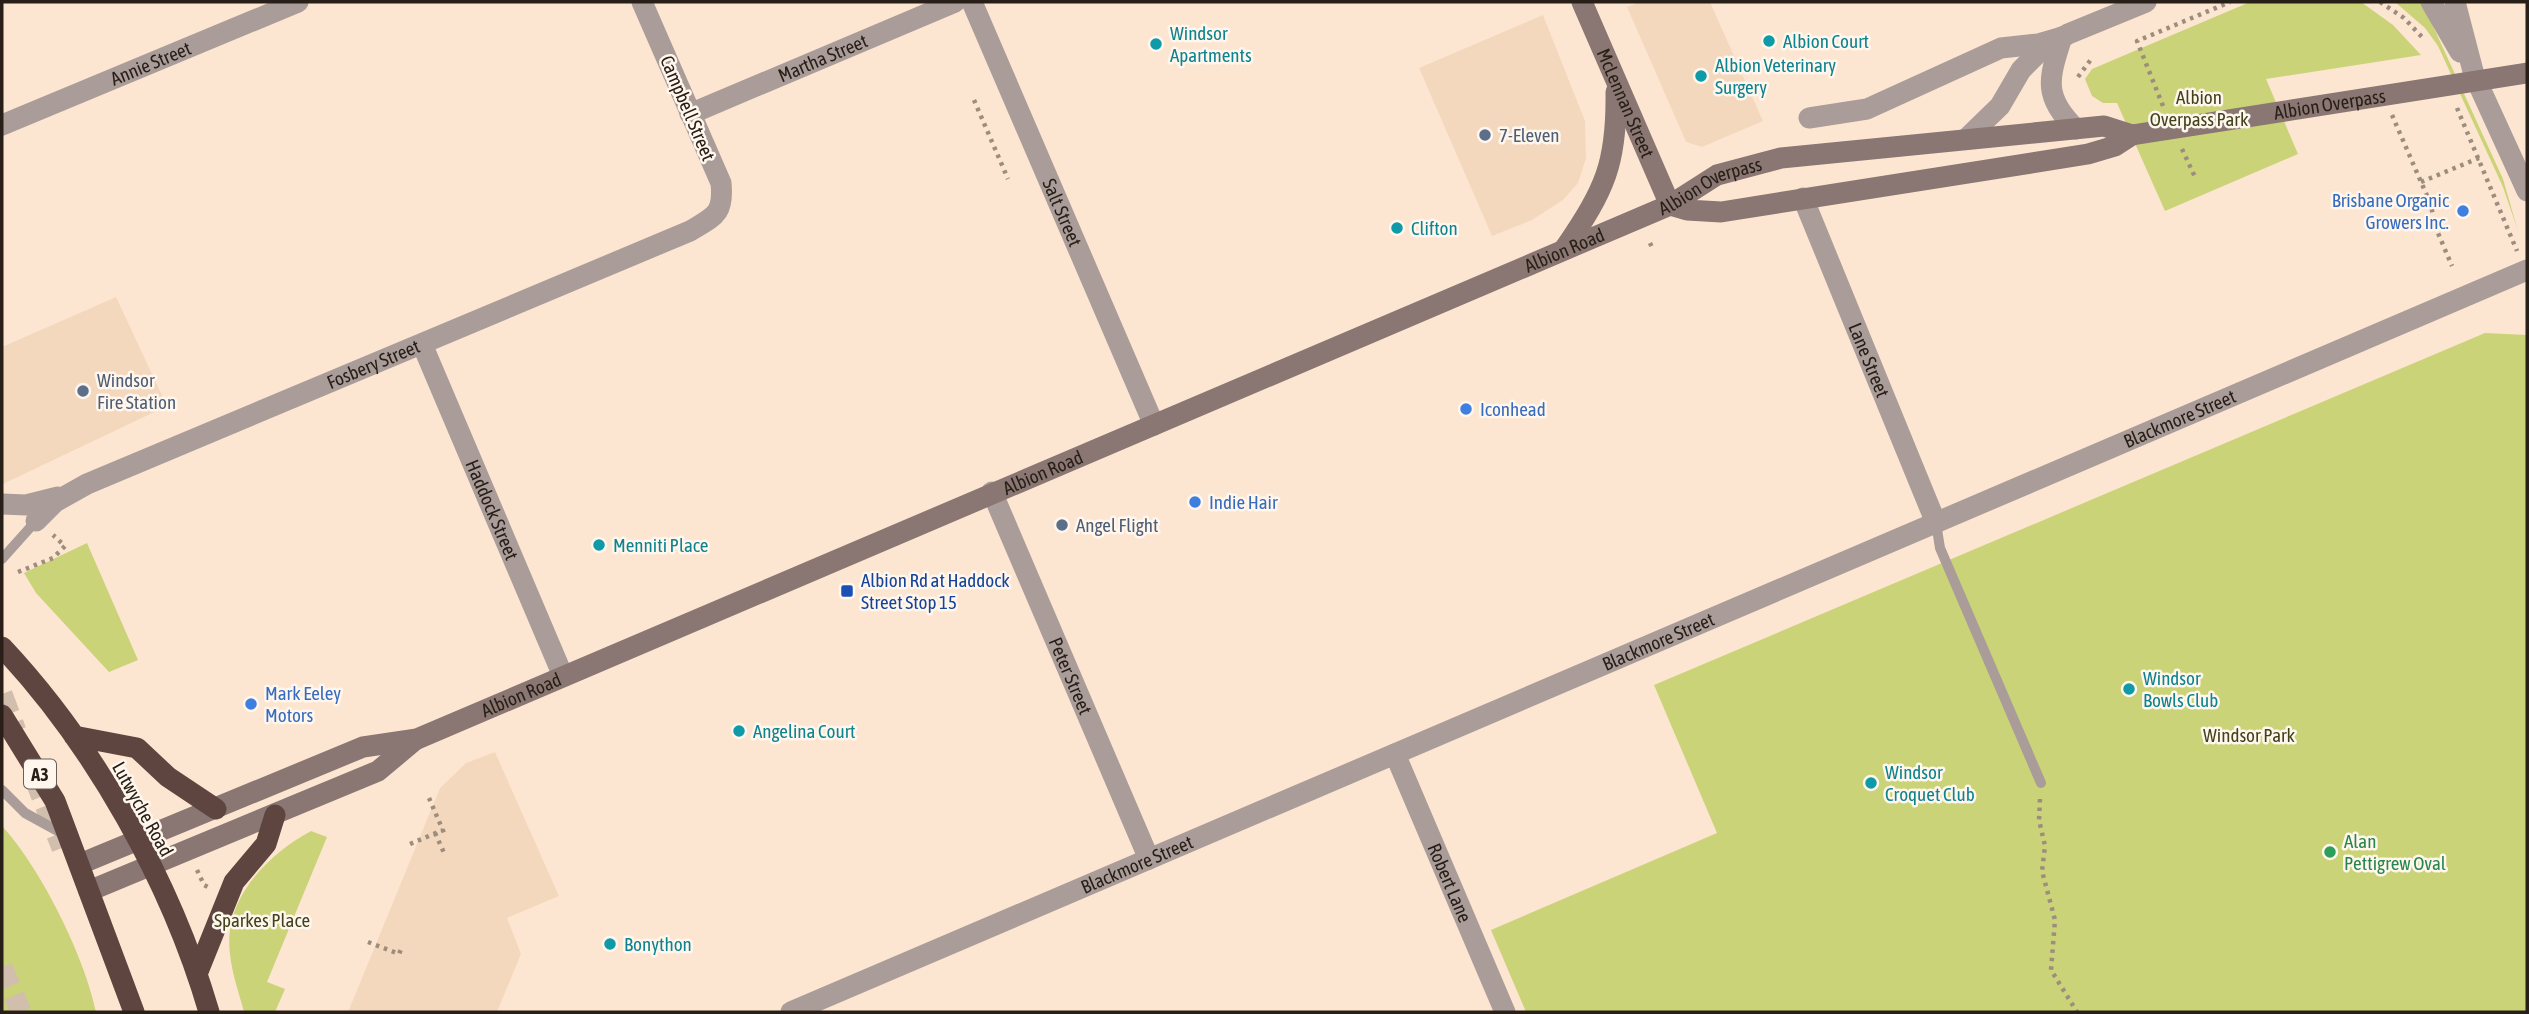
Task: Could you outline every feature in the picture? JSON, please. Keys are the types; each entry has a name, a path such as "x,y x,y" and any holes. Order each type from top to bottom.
{"highway":[{"name":"Lutwyche Road","path":"2,647 75,736 138,841 197,974 209,1012"},
{"name":"A3","path":"2,715 43,778 70,838 134,1012"},
{"path":"75,736 137,748 168,777 216,809"},
{"path":"197,974 234,882 266,844 275,815"}],"main road":[{"name":"McLennan Street","path":"1582,2 1670,205"},
{"name":"Albion Overpass","path":"1670,205 1687,210 1721,212 2088,154 2115,146 2132,135 2527,73"},
{"path":"1565,248 1595,204 1608,176 1616,128 1616,85"},
{"name":"Albion Overpass","path":"1670,205 1717,175 1763,162 1807,154 2110,126 2132,135"},
{"name":"Albion Road","path":"80,864 363,747 417,739 1670,205"},
{"name":"Albion Road","path":"89,891 379,771 417,739"}],"street":[{"name":"Annie Street","path":"2,125 298,2"},
{"name":"Campbell Street","path":"642,2 721,183 723,200 717,215"},
{"name":"Martha Street","path":"690,114 955,2"},
{"name":"Salt Street","path":"972,2 1154,425"},
{"path":"1809,117 1867,109 2001,48 2038,44 2062,37 2146,2"},
{"path":"2431,2 2474,75 2527,191"},
{"path":"2455,2 2474,75"},
{"path":"2062,37 2051,72 2050,89 2059,110 2076,129"},
{"path":"1966,139 2000,106 2025,65 2062,37"},
{"name":"Lane Street","path":"1803,198 1936,523"},
{"name":"Fosbery Street","path":"36,521 55,502 75,490 690,230 717,215"},
{"name":"Blackmore Street","path":"791,1012 2527,270"},
{"name":"Haddock Street","path":"422,344 563,676"},
{"path":"2,504 37,503 75,490"},
{"name":"Peter Street","path":"992,492 1149,859"},
{"name":"Robert Lane","path":"1395,754 1504,1012"}],"lane":[{"path":"2,559 36,521"},
{"path":"1936,523 1940,548 2041,783"},
{"path":"2,790 25,813 70,838"}],"path":[{"path":"2141,53 2137,41 2230,2"},
{"path":"2076,85 2078,75 2092,58"},
{"path":"974,100 1008,180"},
{"path":"2398,129 2431,205 2435,226 2452,266"},
{"path":"2421,182 2479,158"},
{"path":"2503,216 2514,241"},
{"path":"1650,243 1653,250"},
{"path":"18,572 53,558 65,546 61,541"},
{"path":"410,844 443,832 429,798"},
{"path":"2039,810 2045,846 2042,871 2055,920 2051,970 2077,1012"},
{"path":"436,833 445,855"},
{"path":"194,862 204,885 216,891"},
{"path":"368,942 399,954 401,949"}],"shaded area":[{"path":"1640,2 1710,2 1763,121 1702,147 1686,142 1627,7"},
{"path":"1543,15 1585,121 1586,158 1578,183 1563,200 1532,220 1492,236 1419,68"},
{"path":"116,297 167,406 3,484 2,347"},
{"path":"495,752 559,896 507,918 521,954 497,1012 348,1012 440,788 466,763"}],"green space":[{"name":"Albion Overpass Park","path":"2250,2 2361,2 2393,25 2421,55 2266,79 2298,154 2165,211 2117,103 2103,103 2092,96 2085,79 2092,69"},
{"path":"2395,2 2422,2 2503,179 2518,231 2503,187 2438,46 2425,28"},
{"name":"Windsor Park","path":"2485,333 2527,335 2527,1012 1526,1012 1491,930 1717,833 1654,685"},
{"path":"87,543 138,660 109,672 36,593 24,573"},
{"path":"2,826 46,888 82,966 96,1012 2,1012"},
{"name":"Sparkes Place","path":"311,831 327,837 267,982 285,989 275,1012 244,1012 230,954 234,915 241,897 264,866"}],"tunnel":[{"path":"2,694 16,731"},
{"path":"34,777 62,848"},
{"path":"2,967 21,1012"}],"place":[{"name":"Albion Court","path":"1769,41"},
{"name":"Windsor Apartments","path":"1156,44"},
{"name":"Albion Veterinary Surgery","path":"1701,76"},
{"name":"7-Eleven","path":"1485,135"},
{"name":"Brisbane Organic Growers Inc.","path":"2463,211"},
{"name":"Clifton","path":"1397,228"},
{"name":"Windsor Fire Station","path":"83,391"},
{"name":"Iconhead","path":"1466,409"},
{"name":"Indie Hair","path":"1195,502"},
{"name":"Angel Flight","path":"1062,525"},
{"name":"Menniti Place","path":"599,545"},
{"name":"Albion Rd at Haddock Street Stop 15","path":"847,591"},
{"name":"Windsor Bowls Club","path":"2129,689"},
{"name":"Mark Eeley Motors","path":"251,704"},
{"name":"Angelina Court","path":"739,731"},
{"name":"Windsor Croquet Club","path":"1871,783"},
{"name":"Alan Pettigrew Oval","path":"2330,852"},
{"name":"Bonython","path":"610,944"}]}
